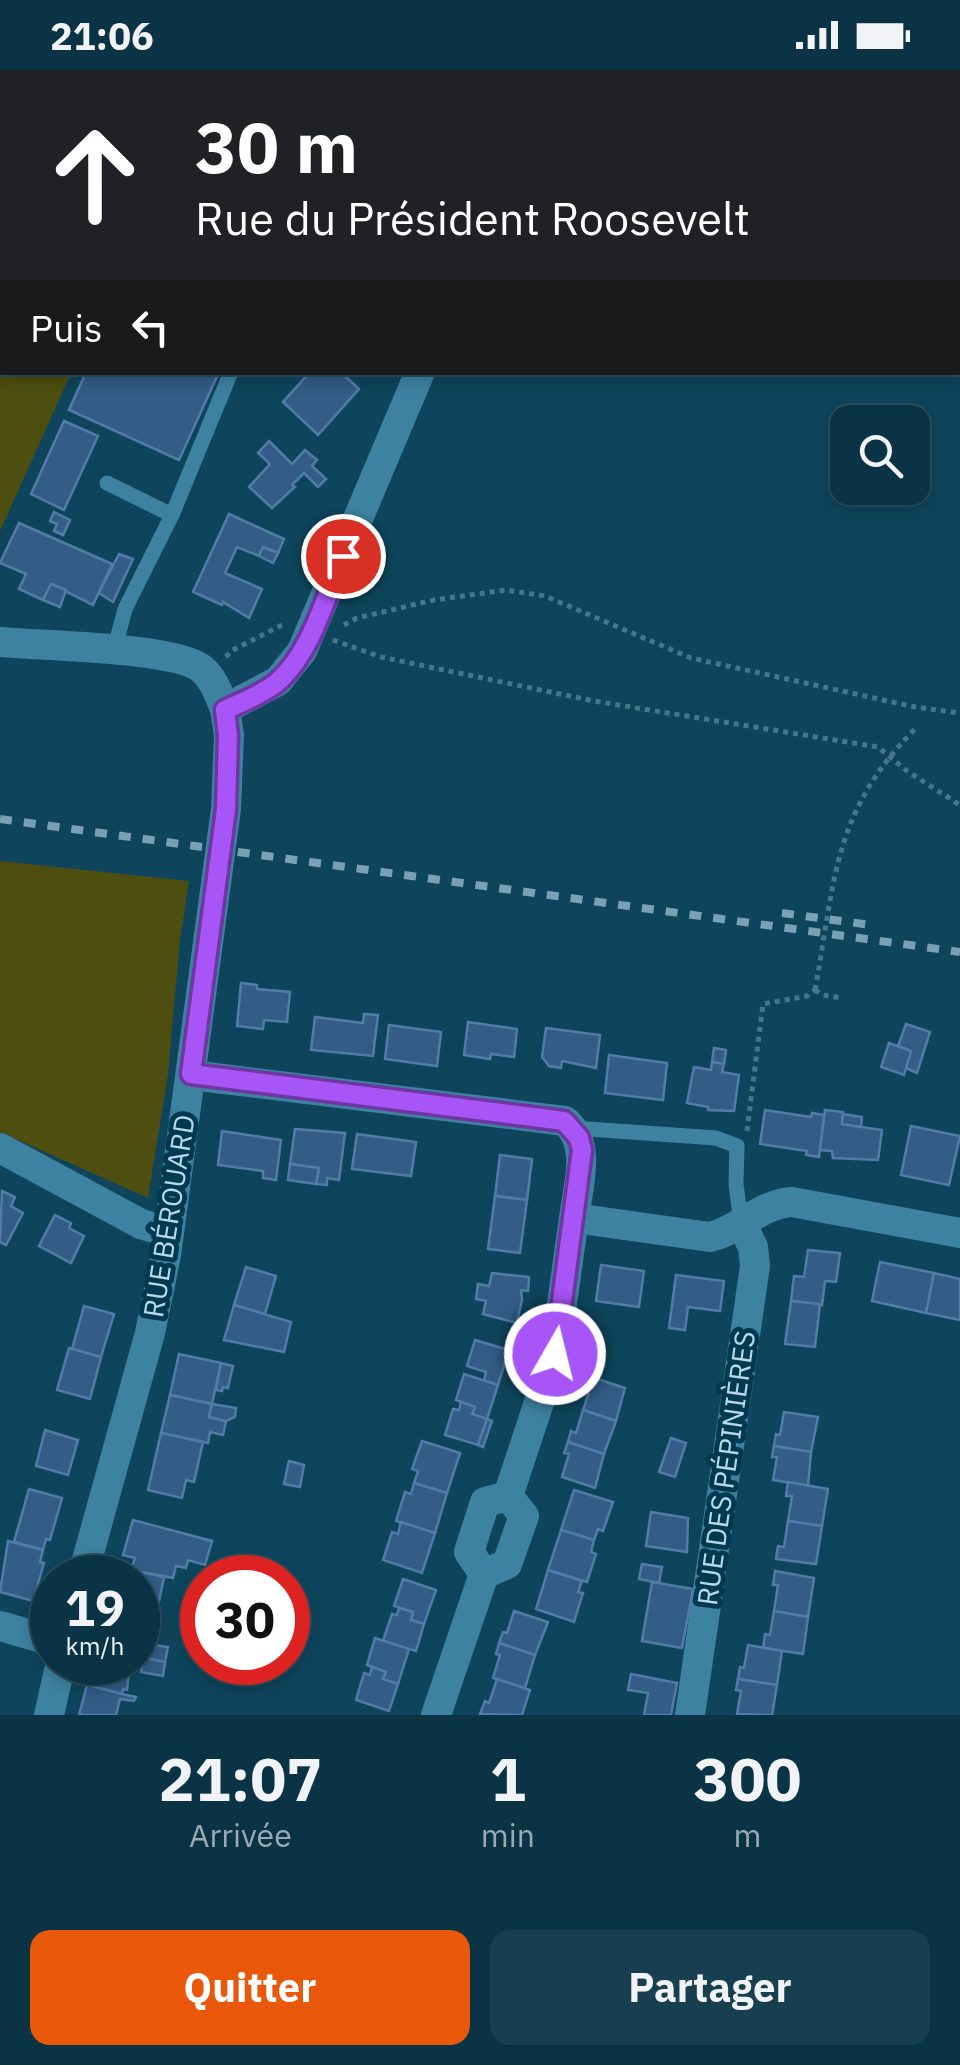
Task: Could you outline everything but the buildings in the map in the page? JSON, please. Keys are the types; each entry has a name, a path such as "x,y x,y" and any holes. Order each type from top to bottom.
{"street":[{"path":"0,642 184,658 209,677 225,710 278,682 291,668 312,630 419,375"},
{"name":"RUE BÉROUARD","path":"88,1555 150,1333 166,1255 226,809 229,752 225,710"},
{"path":"191,1074 554,1117 574,1128 582,1150 555,1354 508,1496 486,1502 468,1552 484,1574 436,1715"},
{"path":"0,1148 141,1224 168,1232"},
{"path":"574,1218 698,1237 720,1234 768,1207 792,1202 960,1232"},
{"name":"RUE DES PÉPINIÈRES","path":"690,1715 755,1266 752,1246 741,1222"},
{"path":"0,1626 30,1634"},
{"path":"49,1715 56,1685"}],"lane":[{"path":"114,651 126,609 172,514 230,375"},
{"path":"107,483 172,514"},
{"path":"574,1128 716,1138 737,1146 741,1222"}],"path":[{"path":"960,713 915,707 691,658 545,596 506,590 434,600 357,618 324,636 380,658 594,701 878,747 907,771 960,804"},
{"path":"209,677 231,651 279,625 288,622 312,630"},
{"path":"737,1146 746,1134 764,1004 807,996 815,990 839,849 857,804 890,755 916,728"},
{"path":"815,990 841,998"}],"shaded area":[{"path":"0,375 70,375 0,531"},
{"path":"0,861 189,881 168,1074 148,1198 0,1132"}],"railway":[{"path":"0,819 960,952"},
{"path":"782,913 871,925"}],"route":[{"path":"343,556 312,630 291,668 264,692 225,710 229,769 226,809 191,1074 554,1117 574,1128 582,1150 555,1354"}]}
